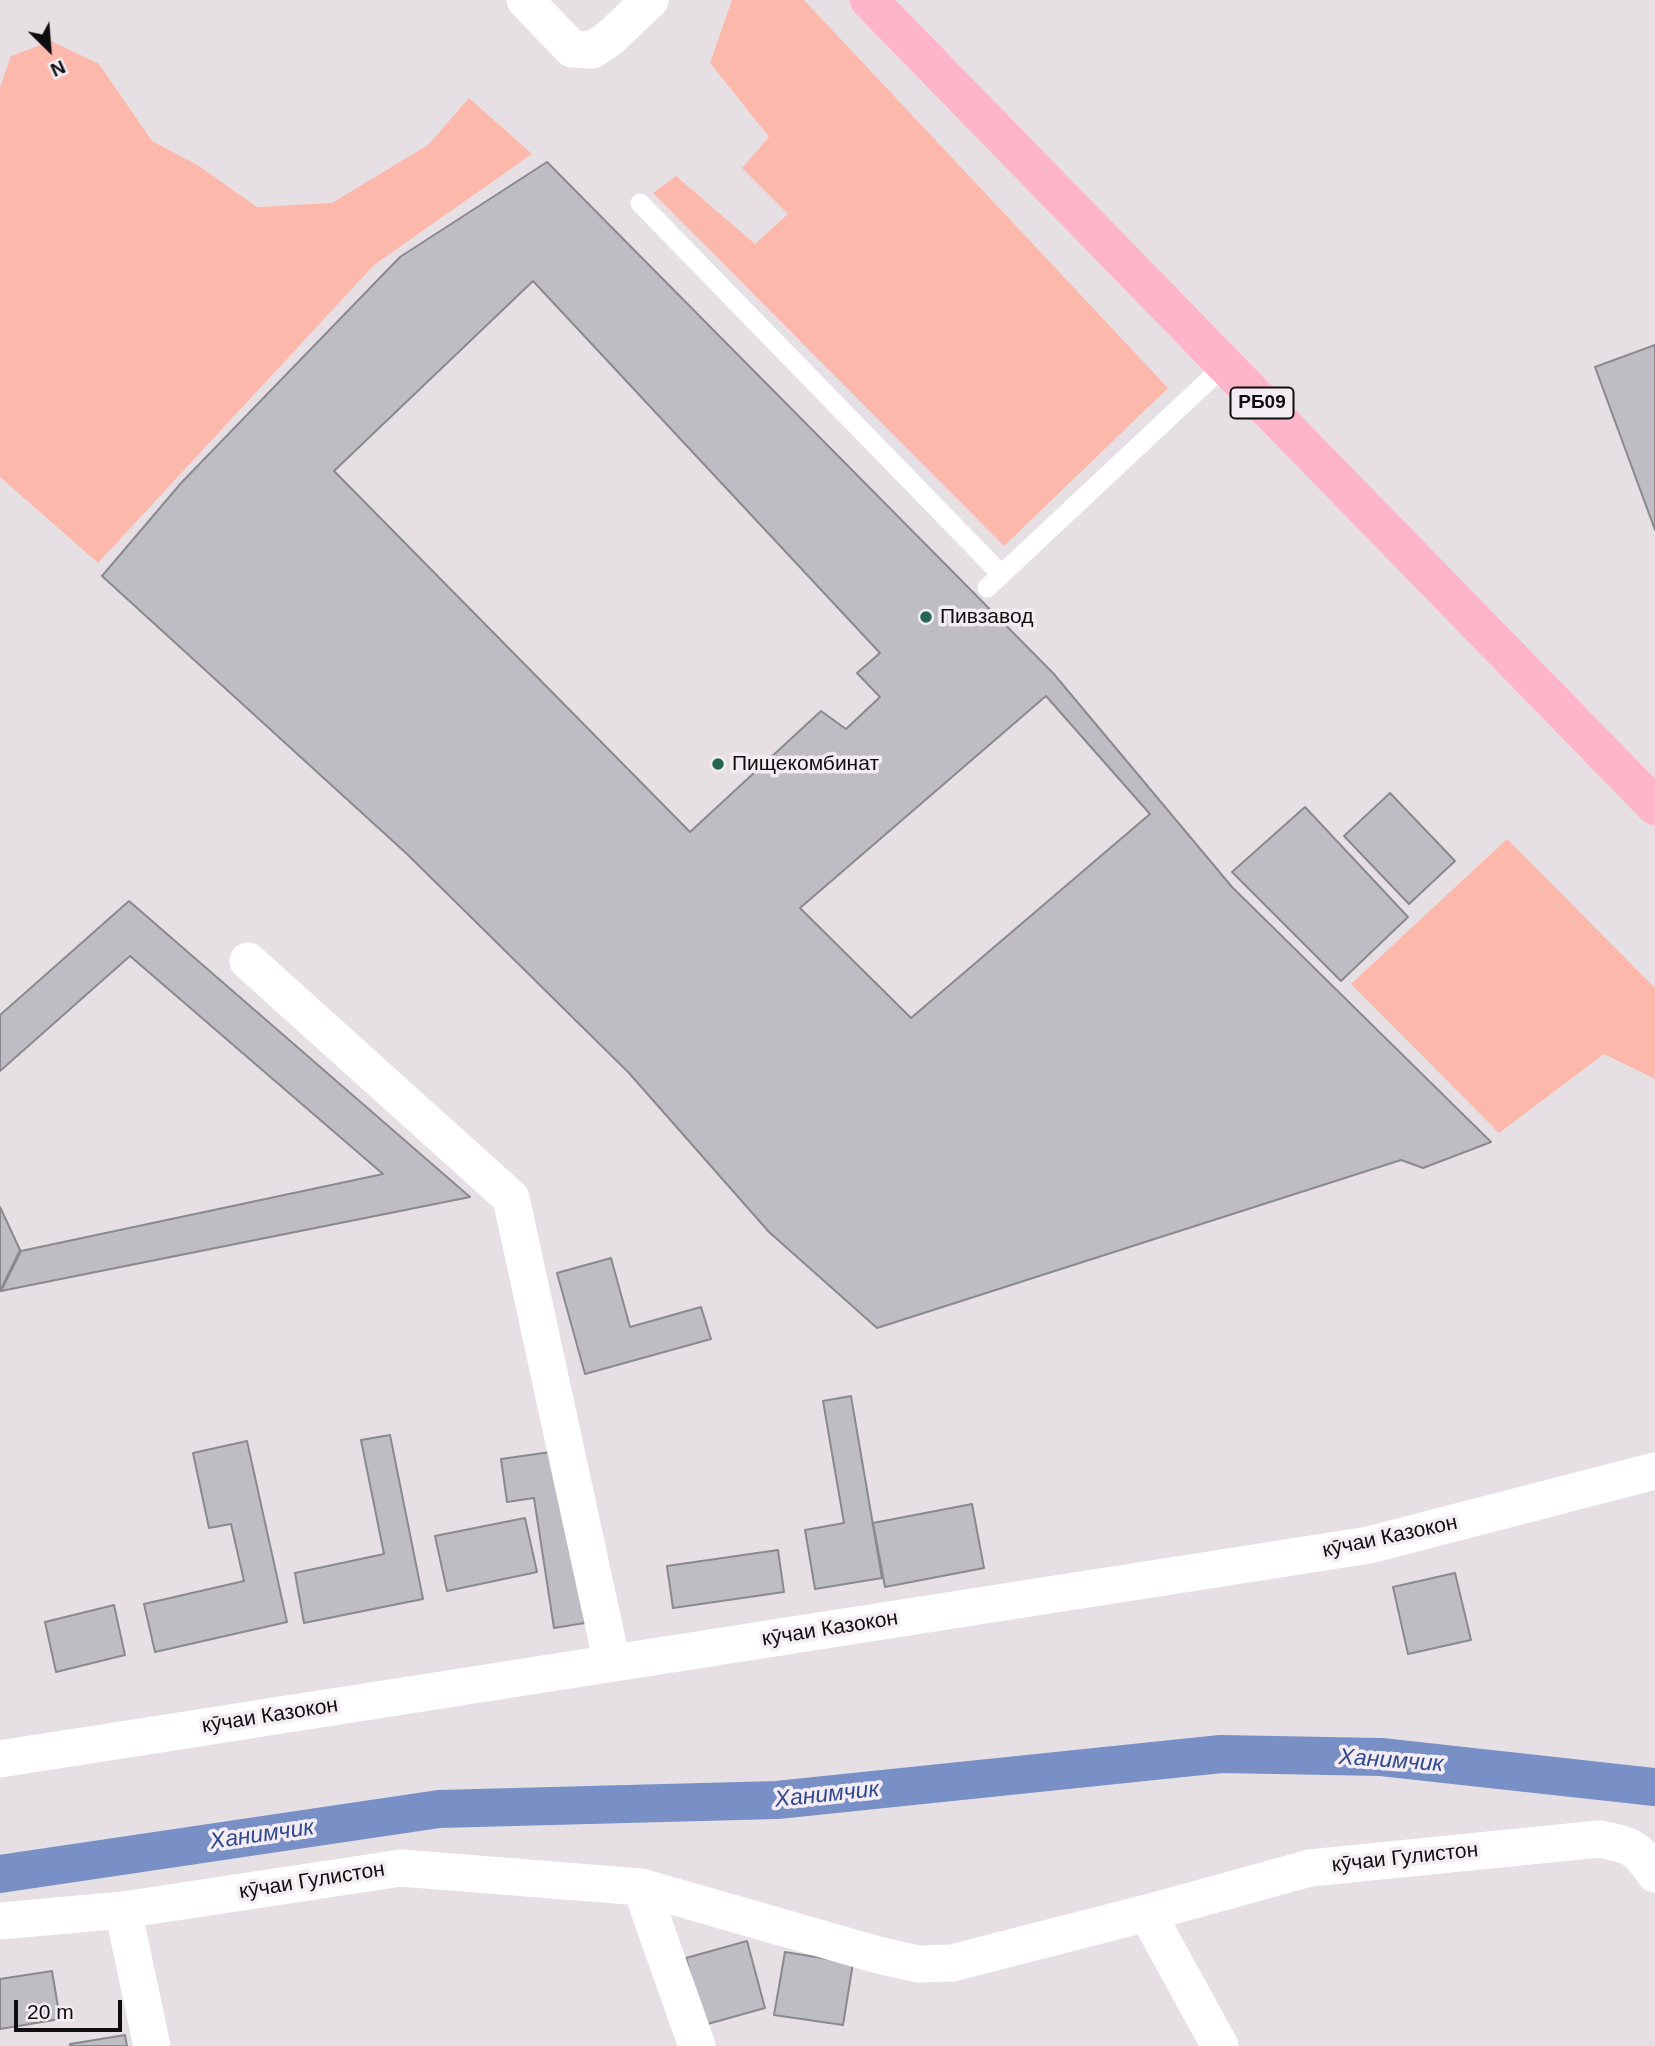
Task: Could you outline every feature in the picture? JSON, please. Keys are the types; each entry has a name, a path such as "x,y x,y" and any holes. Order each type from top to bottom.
{"highway":[{"name":"РБ09","path":"869,0 1655,806"}],"street":[{"path":"525,0 572,49 592,50 610,38 650,0"},
{"path":"248,961 511,1198 612,1663"},
{"name":"кӯчаи Казокон","path":"0,1759 1368,1545 1655,1471"},
{"name":"кӯчаи Гулистон","path":"0,1921 123,1910 401,1868 640,1887 918,1964 952,1963 1310,1868 1599,1839 1629,1844 1655,1874"},
{"path":"640,1887 697,2046"},
{"path":"123,1910 152,2046"},
{"path":"1147,1913 1220,2046"}],"lane":[{"path":"640,203 1001,574"},
{"path":"987,588 1226,365"}],"shaded area":[{"path":"732,0 804,0 1168,388 1004,546 653,193 676,176 755,244 788,214 742,168 769,137 710,63"},
{"path":"51,41 99,64 152,141 199,166 257,207 332,203 428,145 469,98 532,154 374,265 98,563 0,477 0,87 11,56"},
{"path":"1507,839 1655,988 1655,1079 1604,1054 1499,1133 1351,984"}],"building":[{"name":"Пищекомбинат","path":"547,162 1053,673 1232,887 1491,1142 1423,1168 1401,1160 877,1328 769,1232 629,1073 407,854 102,576 182,482 400,257"},
{"name":"Пищекомбинат","path":"533,281 880,653 857,673 880,697 846,729 821,711 690,832 334,471"},
{"path":"1655,345 1655,530 1595,367"},
{"path":"1046,696 1150,814 911,1018 800,908"},
{"path":"1390,793 1455,861 1409,904 1344,836"},
{"path":"1305,807 1408,917 1341,981 1232,872"},
{"path":"129,901 470,1197 1,1291 21,1251 383,1174 130,956 0,1071 0,1015"},
{"path":"0,1207 20,1250 0,1291"},
{"path":"611,1258 630,1327 701,1307 711,1339 585,1374 557,1273"},
{"path":"851,1396 882,1578 815,1589 805,1530 844,1523 823,1401"},
{"path":"390,1435 423,1599 304,1623 295,1573 384,1554 361,1440"},
{"path":"247,1441 287,1622 155,1652 144,1604 244,1581 231,1524 209,1528 193,1453"},
{"path":"558,1451 585,1623 554,1628 534,1498 507,1502 501,1459"},
{"path":"972,1504 984,1568 885,1587 873,1523"},
{"path":"525,1518 537,1572 447,1591 435,1536"},
{"path":"778,1550 784,1592 673,1608 667,1566"},
{"path":"1455,1573 1471,1640 1408,1654 1393,1587"},
{"path":"114,1605 125,1655 56,1672 45,1622"},
{"path":"747,1941 765,2008 704,2025 686,1958"},
{"path":"785,1952 853,1963 843,2025 774,2015"},
{"path":"52,1971 60,2019 0,2029 0,1979"},
{"path":"125,2035 127,2046 70,2046 70,2044"}],"waterway":[{"name":"Ханимчик","path":"0,1874 439,1809 777,1800 1221,1754 1381,1757 1655,1787"}],"place":[{"name":"Пивзавод","path":"926,617"},
{"name":"Пищекомбинат","path":"718,764"}]}
